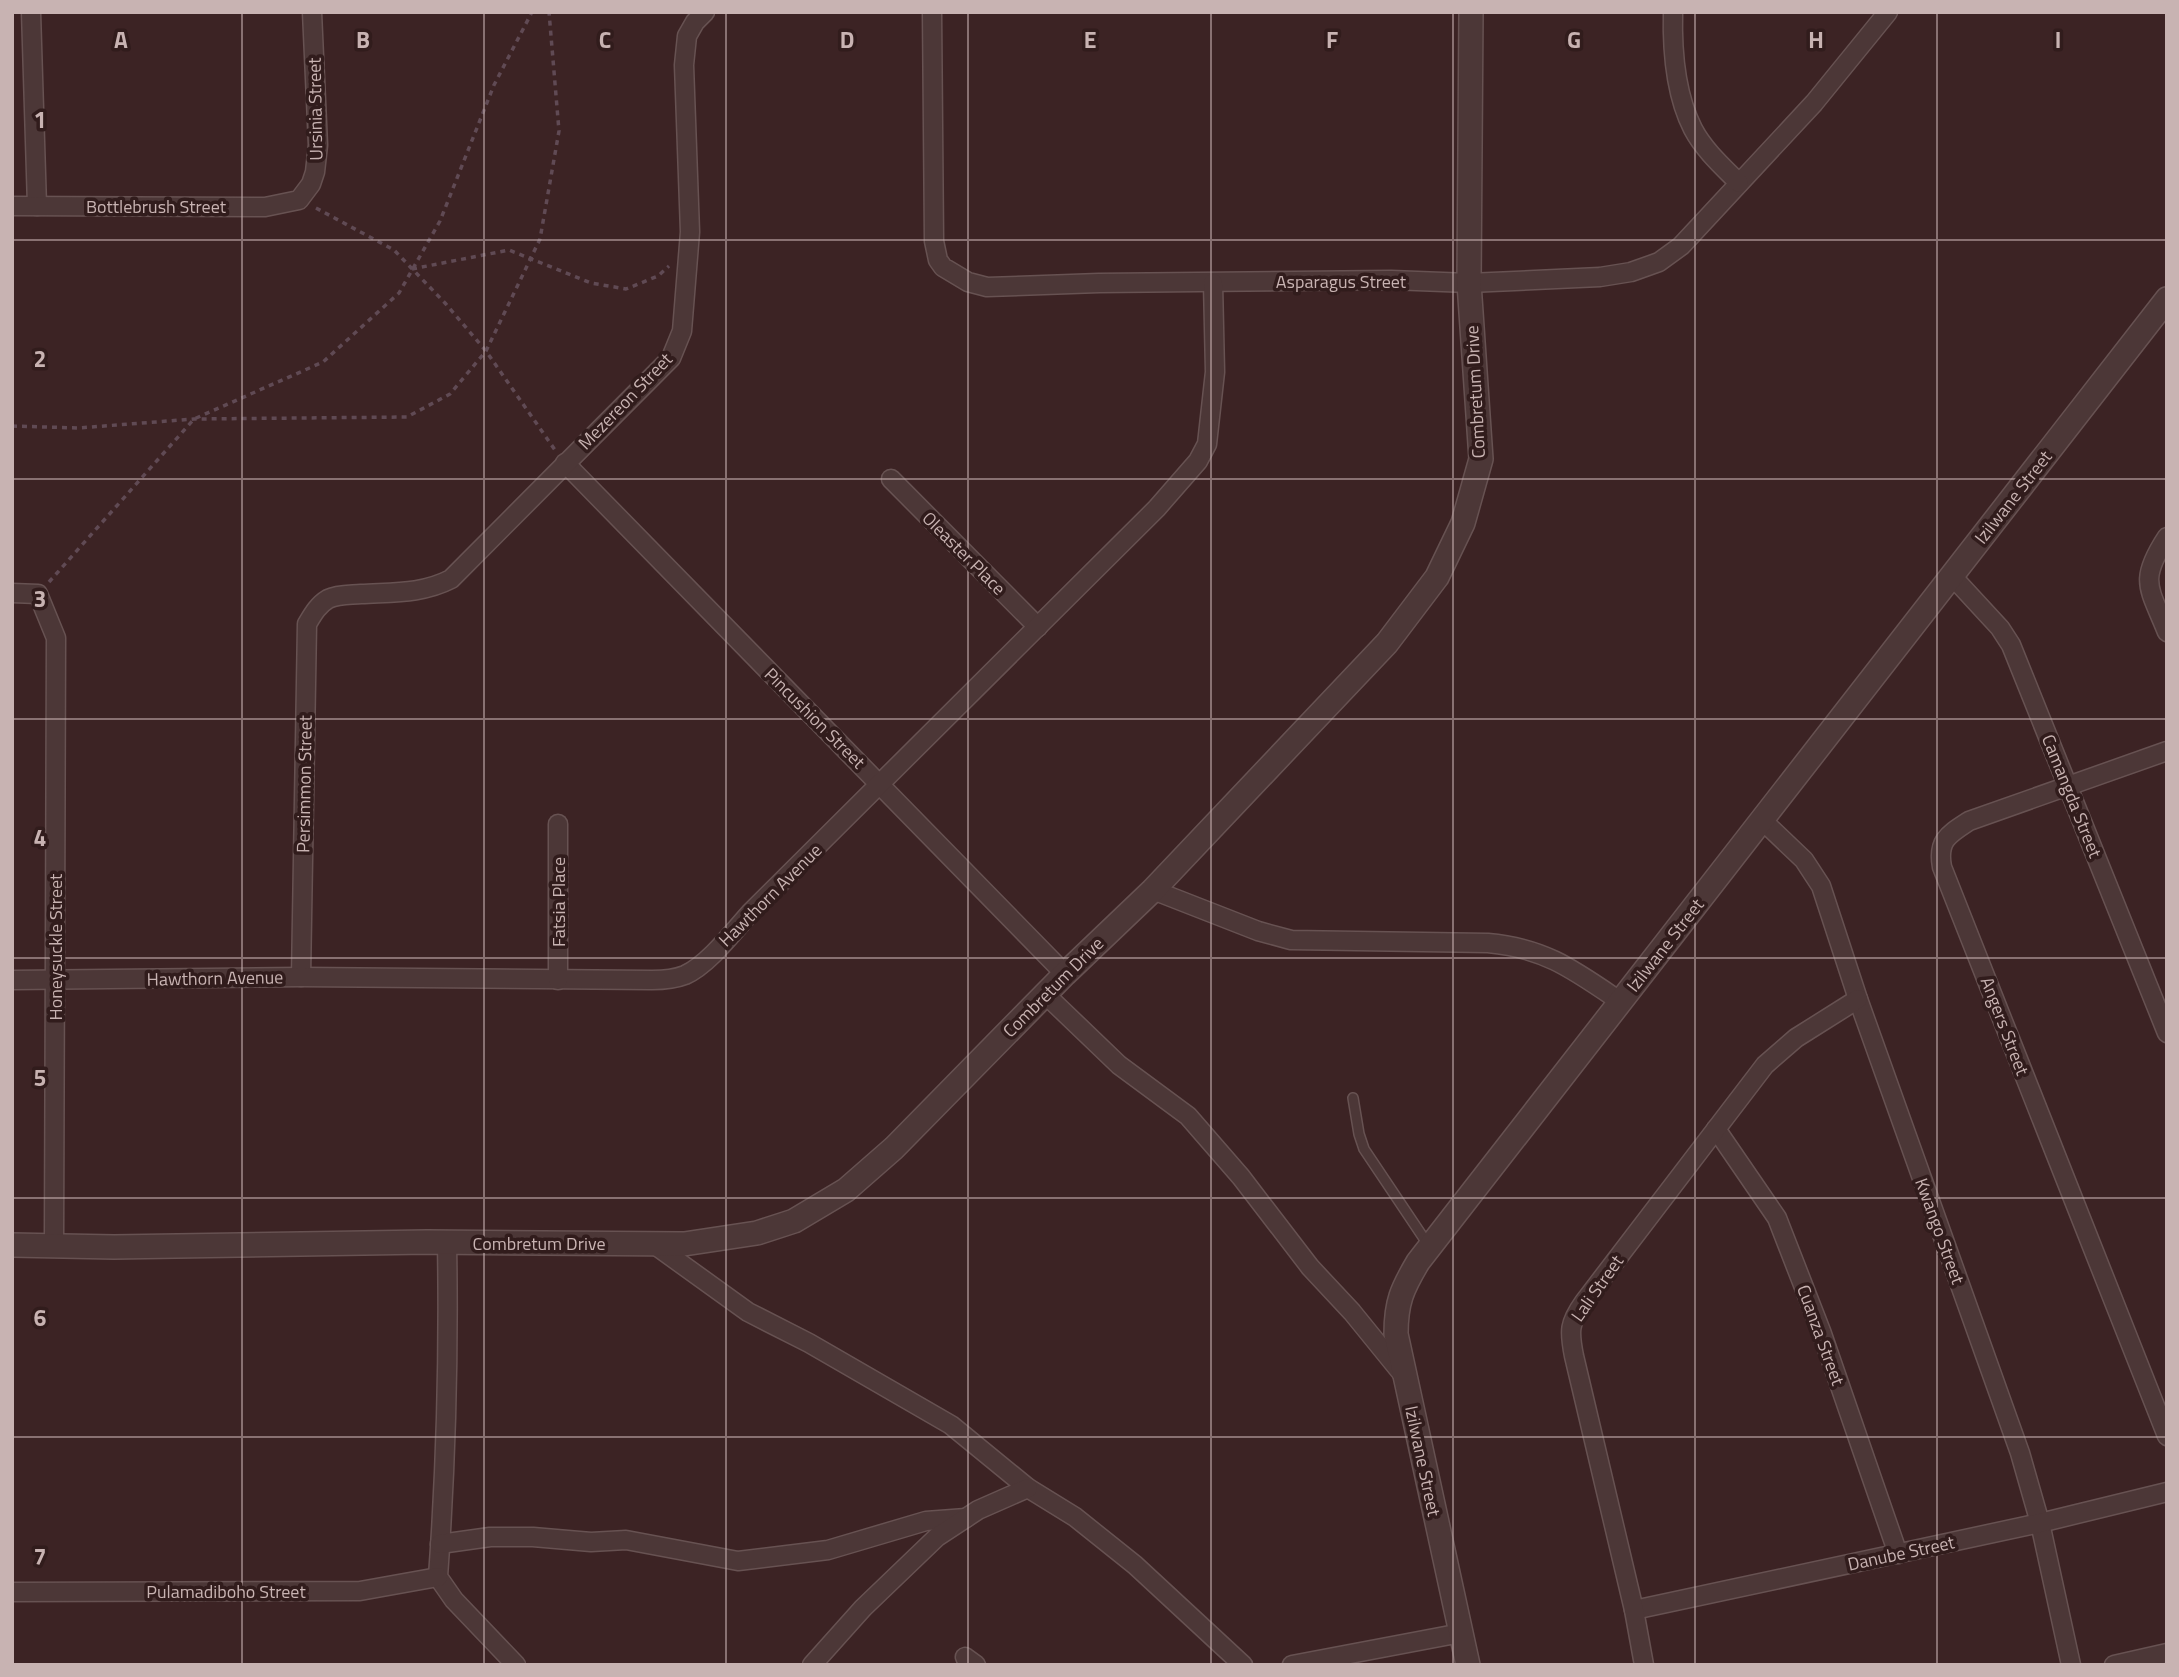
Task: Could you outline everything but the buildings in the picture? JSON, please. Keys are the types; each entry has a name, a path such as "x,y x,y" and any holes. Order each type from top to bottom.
{"street":[{"path":"31,12 37,206"},
{"name":"Ursinia Street","path":"299,200 311,184 318,145 312,12"},
{"name":"Mezereon Street","path":"328,600 341,595 413,592 434,588 451,579 474,559 565,463 671,358 682,331 690,232 684,65 687,36 705,12"},
{"name":"Asparagus Street","path":"932,12 934,241 938,260 943,267 968,282 987,287 1391,280 1469,284 1600,278 1631,272 1659,262 1681,246 1814,103 1888,12"},
{"name":"Combretum Drive","path":"12,1245 114,1247 447,1242 684,1244 757,1233 794,1221 846,1190 894,1148 1045,993 1153,890 1387,643 1437,578 1463,523 1481,459 1469,284 1471,12"},
{"path":"1673,12 1676,73 1683,103 1694,130 1738,183"},
{"name":"Bottlebrush Street","path":"12,206 265,207 299,200"},
{"name":"Hawthorn Avenue","path":"12,980 301,977 652,981 686,975 701,964 1157,508 1198,461 1207,444 1214,372 1213,283"},
{"name":"Izilwane Street","path":"1468,1665 1396,1334 1396,1311 1402,1289 1430,1248 1620,1002 2167,299"},
{"name":"Pincushion Street","path":"565,463 1065,974"},
{"name":"Oleaster Place","path":"891,479 1038,627"},
{"path":"2167,537 2149,568 2148,581 2167,632"},
{"name":"Camangda Street","path":"1952,576 2000,628 2011,645 2167,1033"},
{"path":"12,593 38,594"},
{"name":"Honeysuckle Street","path":"38,594 56,638 54,1245"},
{"name":"Persimmon Street","path":"301,977 305,641 307,624 316,609 328,600"},
{"name":"Angers Street","path":"2167,751 1969,821 1949,834 1940,855 1942,867 2167,1436"},
{"name":"Kwango Street","path":"1762,820 1804,860 1821,886 1858,999 2017,1443 2040,1523 2071,1665"},
{"name":"Fatsia Place","path":"558,824 558,979"},
{"path":"1153,890 1258,931 1291,940 1518,946 1567,965 1620,1002"},
{"path":"1045,993 1119,1065 1188,1116 1241,1177 1310,1267 1352,1312 1404,1376"},
{"name":"Lali Street","path":"1644,1665 1634,1610 1574,1356 1570,1337 1571,1323 1584,1301 1765,1065 1781,1049 1858,999"},
{"name":"Cuanza Street","path":"1716,1129 1777,1218 1821,1331 1898,1555"},
{"path":"447,1242 449,1344 446,1478 438,1577 454,1600 516,1665"},
{"path":"655,1245 748,1312 951,1425 1028,1488 1075,1517 1135,1565 1243,1665"},
{"path":"812,1665 863,1608 937,1536 966,1518 1028,1488"},
{"name":"Danube Street","path":"1634,1610 1898,1555 2167,1492"},
{"path":"440,1544 490,1537 534,1537 591,1542 626,1540 738,1561 828,1550 926,1521 966,1518"},
{"name":"Pulamadiboho Street","path":"12,1592 360,1591 438,1577"},
{"path":"1292,1665 1461,1633"},
{"path":"2114,1665 2167,1653"}],"lane":[{"path":"1353,1098 1364,1149 1430,1248"}],"path":[{"path":"38,594 194,419 323,362 399,293 440,221 495,85 532,12"},
{"path":"12,426 78,428 194,419 407,417 450,394 486,351 540,239 559,131 549,12"},
{"path":"299,200 334,216 394,250 486,351 565,463"},
{"path":"412,270 509,250 591,283 626,289 658,276 676,260 690,232"}]}
